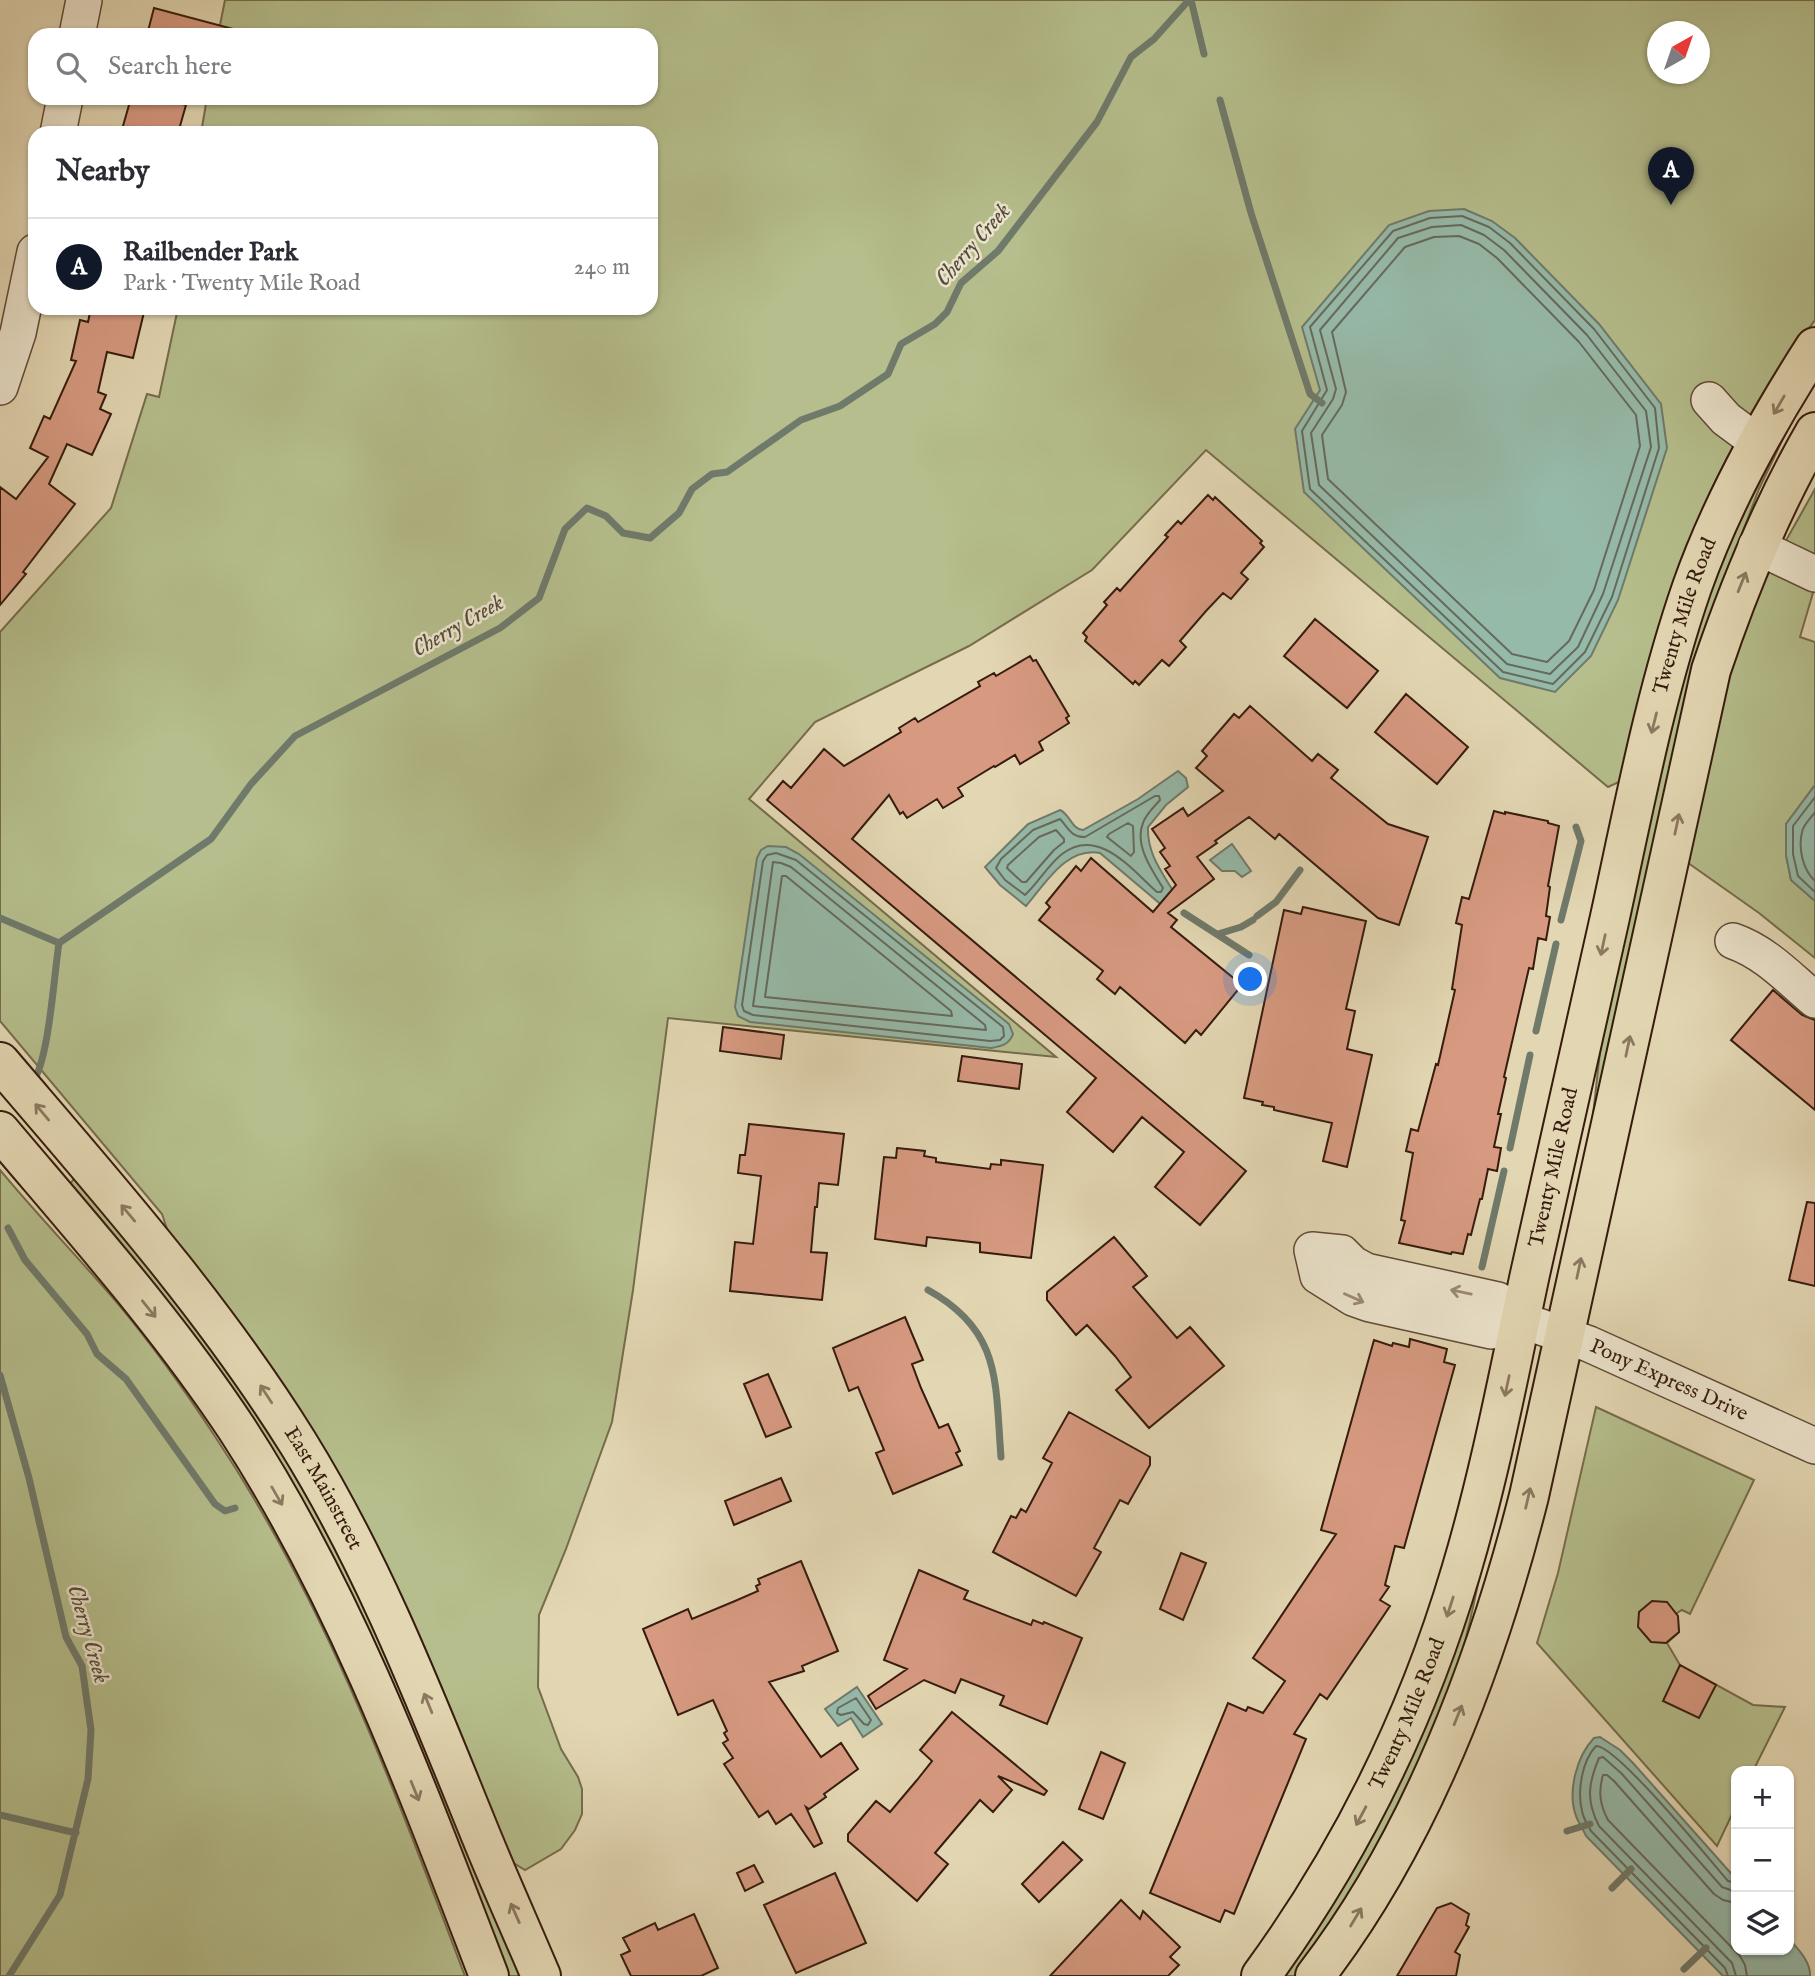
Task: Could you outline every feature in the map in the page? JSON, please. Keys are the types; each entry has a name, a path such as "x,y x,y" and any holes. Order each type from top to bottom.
{"main road":[{"name":"Twenty Mile Road","path":"1261,1976 1329,1874 1374,1791 1420,1689 1452,1601 1471,1536 1629,826 1674,644 1712,536 1757,442 1815,347"},
{"name":"Twenty Mile Road","path":"1318,1975 1384,1870 1418,1803 1471,1685 1517,1542 1711,670 1756,546 1815,432"},
{"name":"East Mainstreet","path":"0,1062 213,1318 299,1445 335,1507 400,1636 541,1976"},
{"name":"East Mainstreet","path":"0,1131 191,1361 260,1465 308,1550 358,1652 489,1976"}],"street":[{"path":"78,28 84,0"},
{"path":"59,126 64,105"},
{"path":"0,387 18,333 28,285"},
{"path":"1709,400 1726,419 1757,442"},
{"path":"1756,546 1815,574"},
{"path":"1733,941 1760,954 1815,1000"},
{"name":"Pony Express Drive","path":"1521,1320 1491,1331 1370,1304 1353,1298 1318,1276 1312,1250 1342,1254 1366,1271 1499,1300 1521,1320 1564,1335 1815,1446"}],"shaded area":[{"path":"225,0 1815,0 1815,320 1802,338 1625,774 1619,782 1608,787 1206,450 1092,570 969,646 815,722 749,799 1056,1057 668,1018 633,1290 612,1422 539,1615 538,1687 561,1749 578,1777 582,1789 582,1814 575,1830 561,1849 525,1870 512,1862 392,1577 345,1493 168,1232 162,1214 0,1021 0,632 111,508 147,394 159,397 177,315 658,315 658,126 202,126 206,105 658,105 658,28 219,28"},
{"path":"1792,420 1759,489 1729,568 1592,1124 1601,1043 1654,785 1699,616 1765,455"},
{"path":"1815,489 1815,586 1800,637 1815,642 1815,785 1786,824 1786,855 1791,880 1815,901 1815,958 1759,913 1684,860 1733,654 1766,576"},
{"path":"0,1170 145,1337 205,1421 255,1501 325,1632 356,1700 465,1976 0,1976"},
{"path":"76,1176 221,1355 343,1550 525,1976 505,1976 417,1757 68,1187"},
{"path":"1596,1407 1754,1480 1690,1614 1682,1610 1677,1613 1679,1632 1667,1643 1680,1665 1753,1705 1785,1707 1756,1766 1731,1766 1731,1817 1717,1846 1537,1643 1558,1573"},
{"path":"1482,1565 1459,1663 1429,1745 1410,1785 1345,1902 1298,1976 1279,1976"}],"water":[{"path":"1464,209 1492,221 1515,238 1599,324 1661,404 1667,448 1618,600 1591,656 1555,692 1500,678 1304,492 1295,429 1320,390 1302,327 1389,225 1429,211"},
{"path":"1178,771 1186,778 1188,787 1166,805 1148,827 1153,854 1175,894 1164,907 1100,853 1088,853 1067,861 1026,906 1000,885 985,867 1028,824 1060,810 1076,827 1083,830 1138,799"},
{"path":"1815,785 1815,901 1791,880 1786,855 1786,824"},
{"path":"1232,844 1251,871 1242,877 1235,871 1222,871 1210,860"},
{"path":"768,846 786,847 799,854 1009,1024 1013,1034 1009,1041 991,1048 750,1022 738,1016 735,1007 757,858 761,850"},
{"path":"857,1687 882,1724 863,1737 851,1718 838,1726 825,1709"},
{"path":"1600,1737 1620,1750 1731,1873 1731,1955 1794,1955 1794,1944 1806,1961 1810,1976 1723,1976 1586,1836 1573,1806 1573,1785 1578,1764 1594,1738"}],"building":[{"path":"154,8 229,28 149,28"},
{"path":"129,105 186,105 180,126 123,126"},
{"path":"90,315 143,315 133,358 107,352 98,392 106,395 100,409 111,414 92,455 67,444 49,484 75,504 23,572 26,574 0,605 0,487 16,499 48,457 30,448 44,416 50,419 76,361 71,360 80,320 88,322"},
{"path":"1208,495 1213,500 1215,497 1262,541 1260,543 1264,547 1241,573 1248,579 1231,599 1223,593 1206,611 1180,641 1186,647 1169,666 1162,660 1139,685 1135,681 1133,684 1085,641 1087,637 1083,633 1107,605 1104,602 1117,588 1120,591 1168,537 1165,535 1178,521 1181,524"},
{"path":"1315,619 1378,671 1347,708 1284,656"},
{"path":"1030,656 1033,661 1036,660 1069,716 1066,718 1069,723 1039,742 1043,750 1020,764 1015,755 994,766 958,788 963,796 943,808 937,799 907,818 903,812 900,814 889,795 852,839 1246,1171 1200,1225 1155,1187 1184,1152 1142,1117 1113,1152 1067,1112 1096,1078 767,800 783,781 791,788 824,749 844,766 901,732 899,728 915,718 918,722 980,686 978,682 994,673 996,676"},
{"path":"1406,694 1468,747 1437,784 1375,732"},
{"path":"1250,706 1312,761 1318,754 1338,770 1331,778 1388,824 1428,837 1399,925 1378,918 1279,834 1275,839 1249,817 1215,841 1217,843 1197,857 1214,879 1168,913 1177,920 1171,927 1242,985 1201,1035 1196,1030 1185,1043 1120,987 1115,994 1097,979 1103,971 1039,920 1050,907 1046,903 1076,866 1081,871 1091,858 1153,912 1176,885 1165,869 1170,866 1160,852 1165,848 1152,829 1183,808 1188,816 1223,791 1196,768 1207,756 1202,751 1234,714 1239,718"},
{"path":"1494,811 1548,821 1559,826 1548,886 1546,916 1550,917 1546,940 1538,938 1533,969 1529,968 1504,1077 1506,1078 1498,1114 1501,1114 1494,1147 1501,1148 1497,1171 1488,1169 1482,1199 1463,1254 1451,1254 1399,1243 1405,1221 1401,1220 1413,1153 1406,1151 1411,1129 1418,1131 1436,1064 1438,1065 1455,990 1452,989 1462,925 1456,923 1462,897 1469,899"},
{"path":"1303,907 1366,921 1346,1009 1355,1011 1347,1049 1372,1055 1347,1167 1323,1161 1332,1123 1274,1110 1274,1107 1262,1105 1263,1102 1244,1098 1284,910 1301,914"},
{"path":"1773,990 1802,1015 1815,1020 1815,1110 1731,1040"},
{"path":"723,1027 784,1035 781,1059 720,1051"},
{"path":"962,1056 1022,1064 1019,1089 958,1081"},
{"path":"749,1124 844,1134 838,1185 819,1183 815,1207 811,1252 827,1253 822,1300 730,1291 735,1242 753,1244 761,1176 738,1173 740,1155 745,1155"},
{"path":"897,1148 925,1151 924,1156 936,1158 936,1162 990,1169 991,1164 1001,1165 1001,1160 1043,1165 1031,1258 980,1252 980,1243 927,1237 926,1246 875,1239 884,1157 896,1158"},
{"path":"1807,1202 1815,1203 1815,1286 1789,1280"},
{"path":"1114,1237 1147,1276 1133,1287 1177,1338 1190,1327 1224,1366 1149,1428 1116,1390 1131,1377 1115,1356 1087,1325 1076,1335 1047,1300 1047,1292"},
{"path":"905,1317 923,1360 912,1364 921,1388 939,1428 948,1424 960,1451 956,1453 962,1465 893,1494 876,1453 884,1450 858,1387 849,1391 833,1348"},
{"path":"1410,1339 1447,1349 1444,1362 1455,1365 1404,1548 1395,1546 1385,1585 1389,1587 1380,1600 1390,1606 1327,1699 1320,1694 1294,1734 1306,1739 1234,1914 1225,1910 1220,1922 1150,1893 1228,1703 1246,1711 1248,1707 1263,1713 1285,1681 1253,1658 1336,1534 1321,1530 1374,1340 1392,1346 1393,1343 1409,1347"},
{"path":"768,1374 791,1427 766,1437 744,1384"},
{"path":"1069,1412 1150,1457 1150,1465 1128,1504 1120,1500 1094,1548 1101,1552 1076,1596 993,1552 1011,1516 1016,1518 1021,1509 1026,1512 1052,1463 1043,1458"},
{"path":"781,1478 791,1501 734,1525 725,1501"},
{"path":"1181,1553 1206,1563 1183,1620 1160,1609"},
{"path":"801,1561 838,1651 802,1666 804,1671 769,1682 821,1757 841,1743 858,1769 824,1794 826,1797 809,1809 806,1807 822,1843 814,1847 791,1814 776,1824 768,1811 759,1817 724,1764 733,1758 723,1743 728,1740 724,1733 727,1731 713,1700 678,1715 643,1629 688,1609 692,1619 735,1601 758,1591 758,1579"},
{"path":"919,1570 968,1591 964,1599 1031,1625 1033,1620 1043,1624 1044,1622 1082,1638 1047,1724 1000,1705 1004,1696 961,1679 955,1693 924,1680 876,1709 868,1696 907,1669 884,1660"},
{"path":"1652,1601 1667,1602 1678,1616 1679,1632 1666,1643 1651,1642 1638,1627 1639,1612"},
{"path":"1680,1665 1716,1685 1699,1718 1663,1701"},
{"path":"952,1712 1047,1791 1044,1795 998,1776 1012,1790 993,1812 980,1800 935,1853 948,1864 917,1901 848,1841 848,1834 876,1801 890,1812 932,1761 920,1750"},
{"path":"1101,1752 1125,1763 1103,1819 1079,1809"},
{"path":"1063,1842 1082,1860 1039,1902 1022,1884"},
{"path":"754,1865 763,1882 745,1891 737,1873"},
{"path":"835,1873 866,1943 796,1973 764,1905"},
{"path":"1121,1900 1140,1919 1143,1911 1180,1947 1170,1957 1179,1965 1168,1976 1050,1976"},
{"path":"1451,1903 1469,1914 1466,1925 1469,1927 1455,1952 1460,1955 1456,1976 1397,1976 1437,1908"},
{"path":"694,1914 718,1968 701,1976 631,1976 621,1955 630,1951 623,1938 655,1923 658,1930"}],"waterway":[{"name":"Cherry Creek","path":"32,1083 38,1072 47,1038 59,943 211,839 251,784 295,736 500,628 539,598 565,529 587,508 606,516 623,533 650,538 679,513 692,489 712,474 727,472 801,420 840,406 888,374 901,344 935,324 947,312 961,283 998,251 1097,122 1131,57 1154,39 1189,0"},
{"path":"1191,0 1204,54"},
{"path":"1220,100 1251,213 1310,394 1322,403"},
{"path":"1561,920 1581,841 1576,827"},
{"path":"1257,916 1276,902 1300,870"},
{"path":"1184,913 1249,955"},
{"path":"0,918 59,943"},
{"path":"1218,934 1253,920"},
{"path":"1536,1031 1556,944"},
{"path":"1510,1148 1530,1055"},
{"path":"1482,1267 1504,1171"},
{"path":"8,1228 25,1260 87,1334 97,1354 126,1379 215,1504 225,1511 235,1508"},
{"path":"928,1290 952,1306 970,1323 982,1341 995,1382 1001,1457"},
{"name":"Cherry Creek","path":"0,1375 29,1478 66,1637 82,1666 91,1730 88,1779 60,1895 9,1976"},
{"path":"0,1815 76,1833"},
{"path":"1567,1831 1590,1824"},
{"path":"1612,1888 1631,1869"},
{"path":"1684,1969 1706,1948"}],"place":[{"name":"Railbender Park","path":"1671,205"}]}
